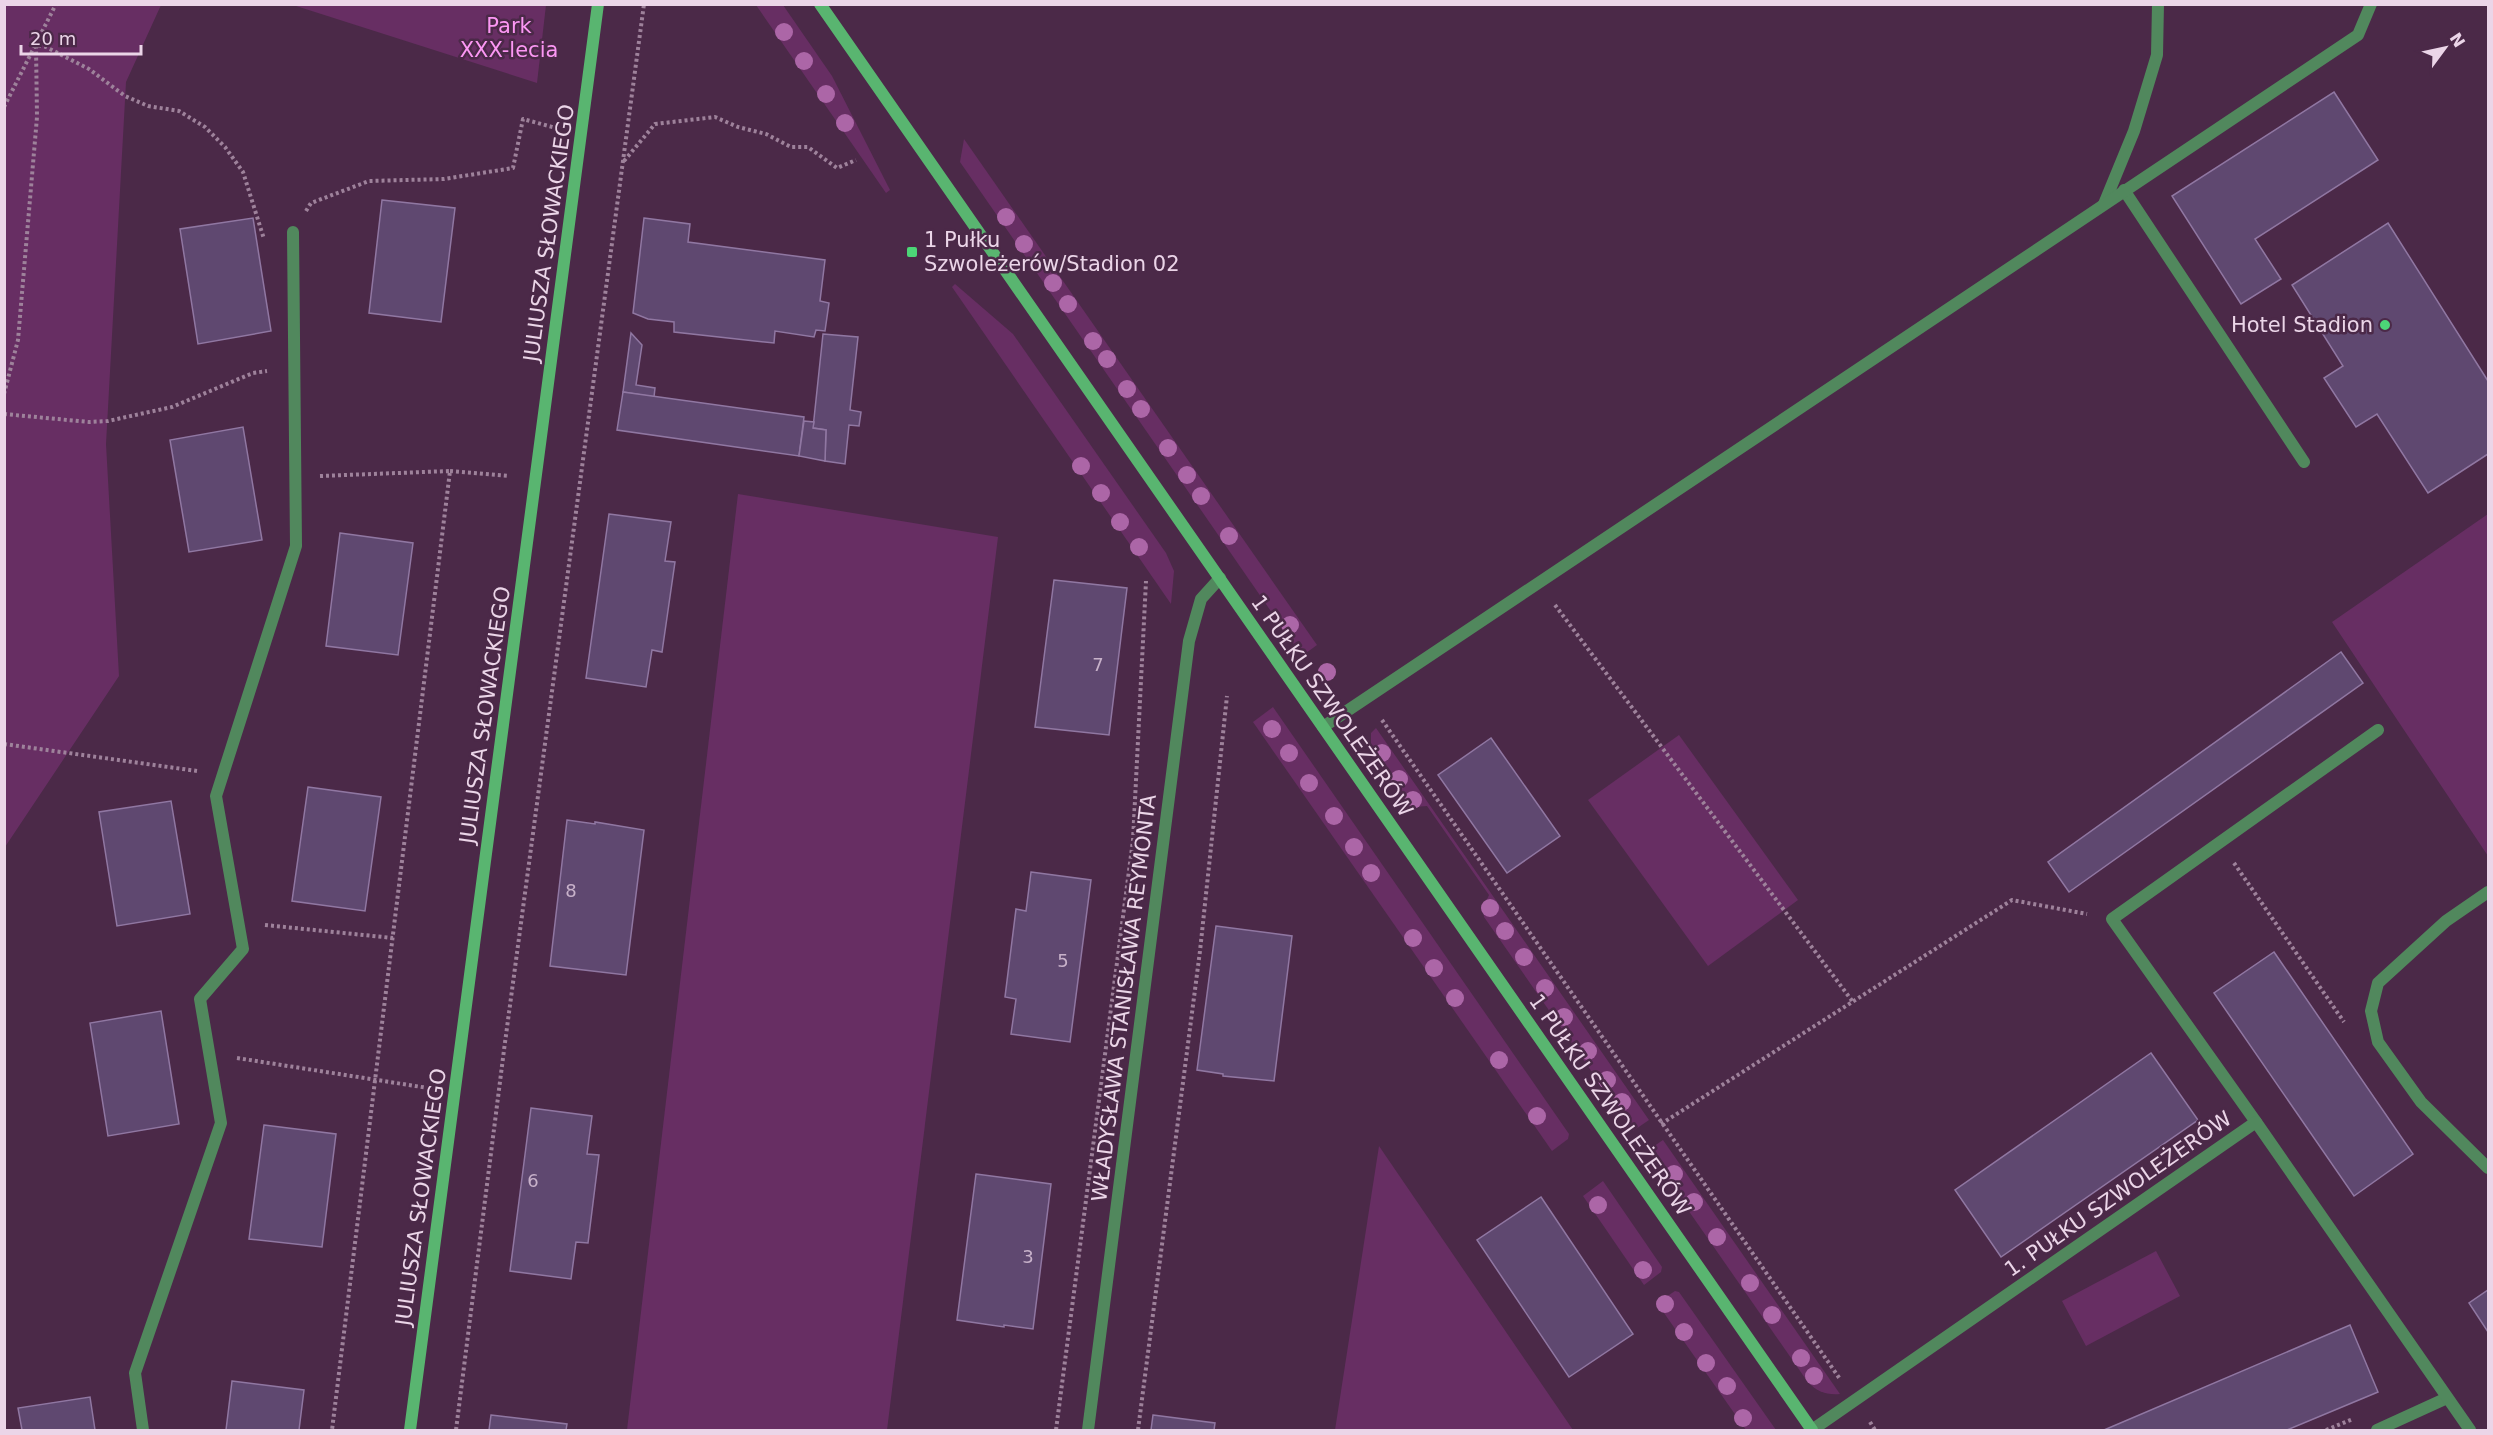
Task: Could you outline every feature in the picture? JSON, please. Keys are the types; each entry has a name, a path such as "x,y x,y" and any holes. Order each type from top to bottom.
{"street":[{"name":"JULIUSZA SŁOWACKIEGO","path":"410,1431 598,4"},
{"name":"1 PUŁKU SZWOLEŻERÓW","path":"820,4 1812,1431"},
{"path":"2104,204 2134,131 2157,55 2158,4"},
{"path":"1323,727 2358,35 2371,4"},
{"path":"2124,190 2304,462"},
{"path":"143,1431 135,1373 221,1123 200,999 243,949 216,796 296,546 293,232"},
{"name":"WŁADYSŁAWA STANISŁAWA REYMONTA","path":"1088,1431 1189,641 1201,599 1220,578"},
{"path":"2256,1122 2112,919 2378,730"},
{"path":"2488,892 2446,921 2378,983 2371,1011 2378,1042 2421,1102 2488,1168"},
{"name":"1. PUŁKU SZWOLEŻERÓW","path":"1812,1431 2256,1122 2470,1431"},
{"path":"2377,1431 2447,1398"}],"path":[{"path":"4,107 56,4"},
{"path":"456,1431 504,1050 644,4"},
{"path":"36,45 46,47 89,69 125,96 148,106 179,111 205,127 225,147 243,172 265,241 293,232 311,203 369,181 444,179 513,168 523,119 564,130"},
{"path":"4,394 18,340 37,117 36,45"},
{"path":"623,161 655,124 715,117 738,127 766,134 791,147 808,147 837,168 856,160"},
{"path":"4,414 89,422 108,421 172,407 253,374 295,368"},
{"path":"332,1431 450,471"},
{"path":"296,477 450,471 519,477"},
{"path":"1056,1431 1133,840 1146,581"},
{"path":"1550,599 1853,1002"},
{"path":"1138,1431 1200,951 1227,696"},
{"path":"1366,698 1875,1431"},
{"path":"4,744 223,774"},
{"path":"2227,853 2349,1029"},
{"path":"1661,1124 2012,900 2112,919"},
{"path":"238,922 393,938"},
{"path":"210,1053 437,1089"}],"green space":[{"path":"4,5 161,5 126,82 106,444 119,676 5,847"},
{"name":"Park XXX-lecia","path":"293,5 546,5 537,83"},
{"path":"756,5 783,5 832,76 890,190 886,193"},
{"path":"964,139 1317,645 1302,656 960,162"},
{"path":"955,284 1013,334 1166,553 1174,571 1171,604 952,287"},
{"path":"738,494 998,537 887,1430 627,1430"},
{"path":"2488,514 2488,856 2332,622"},
{"path":"1273,707 1569,1134 1568,1139 1552,1151 1253,722"},
{"path":"1376,728 1649,1120 1633,1131 1484,917 1483,908 1489,895 1427,806 1414,807 1405,803 1375,758 1371,746 1371,733"},
{"path":"1679,735 1798,900 1708,966 1588,800"},
{"path":"1663,1140 1840,1394 1822,1392 1807,1381 1647,1151"},
{"path":"1379,1146 1573,1430 1335,1430"},
{"path":"1603,1181 1662,1267 1661,1272 1644,1285 1583,1196"},
{"path":"2156,1251 2180,1296 2086,1346 2062,1301"},
{"path":"1675,1291 1679,1292 1776,1430 1746,1430 1657,1303"}],"building":[{"path":"2334,92 2378,160 2255,239 2281,279 2241,304 2172,196"},
{"path":"382,200 455,208 441,322 369,313"},
{"path":"253,218 271,331 198,344 180,229"},
{"path":"644,218 690,224 688,242 825,260 820,301 829,303 825,331 816,330 814,337 775,331 774,343 674,332 674,322 648,319 633,313"},
{"name":"Hotel Stadion","path":"2388,223 2488,381 2488,454 2428,493 2377,414 2356,427 2324,378 2343,366 2292,285"},
{"path":"631,333 642,345 636,385 655,388 654,397 623,392"},
{"path":"823,334 858,337 850,410 861,412 859,426 849,425 845,464 825,461 826,430 813,428"},
{"path":"623,392 804,417 799,456 617,430"},
{"path":"804,421 814,422 813,428 826,430 825,461 799,456"},
{"path":"243,427 262,540 189,552 170,440"},
{"path":"609,514 671,522 665,561 675,562 662,652 652,650 646,687 586,678"},
{"path":"340,533 413,543 398,655 326,646"},
{"path":"1054,580 1127,588 1109,735 1035,727"},
{"path":"2341,652 2363,683 2069,892 2048,862"},
{"path":"1491,738 1560,836 1507,873 1438,775"},
{"path":"308,787 381,797 365,911 292,901"},
{"path":"171,801 190,914 117,926 99,812"},
{"path":"567,820 644,830 626,975 550,966"},
{"path":"1031,872 1091,880 1070,1042 1011,1034 1016,999 1005,997 1016,909 1026,911"},
{"path":"1216,926 1292,936 1274,1081 1223,1076 1223,1074 1197,1070"},
{"path":"2274,952 2413,1154 2354,1196 2214,993"},
{"path":"161,1011 179,1124 108,1136 90,1023"},
{"path":"2151,1053 2198,1120 2001,1257 1955,1190"},
{"path":"531,1108 592,1116 587,1154 599,1155 588,1243 576,1242 571,1279 510,1271"},
{"path":"264,1125 336,1134 322,1247 249,1239"},
{"path":"976,1174 1051,1184 1033,1329 957,1320"},
{"path":"1541,1197 1633,1334 1569,1377 1477,1240"},
{"path":"2488,1290 2488,1332 2469,1303"},
{"path":"2350,1325 2378,1392 2287,1430 2104,1430"},
{"path":"232,1381 304,1390 299,1430 226,1430"},
{"path":"90,1397 95,1430 22,1430 18,1408"},
{"path":"491,1415 567,1424 566,1430 489,1430"},
{"path":"1153,1415 1215,1423 1214,1430 1151,1430"}],"place":[{"name":"1 Pułku Szwoleżerów/Stadion 02","path":"912,252"},
{"name":"Hotel Stadion","path":"2385,325"}]}
